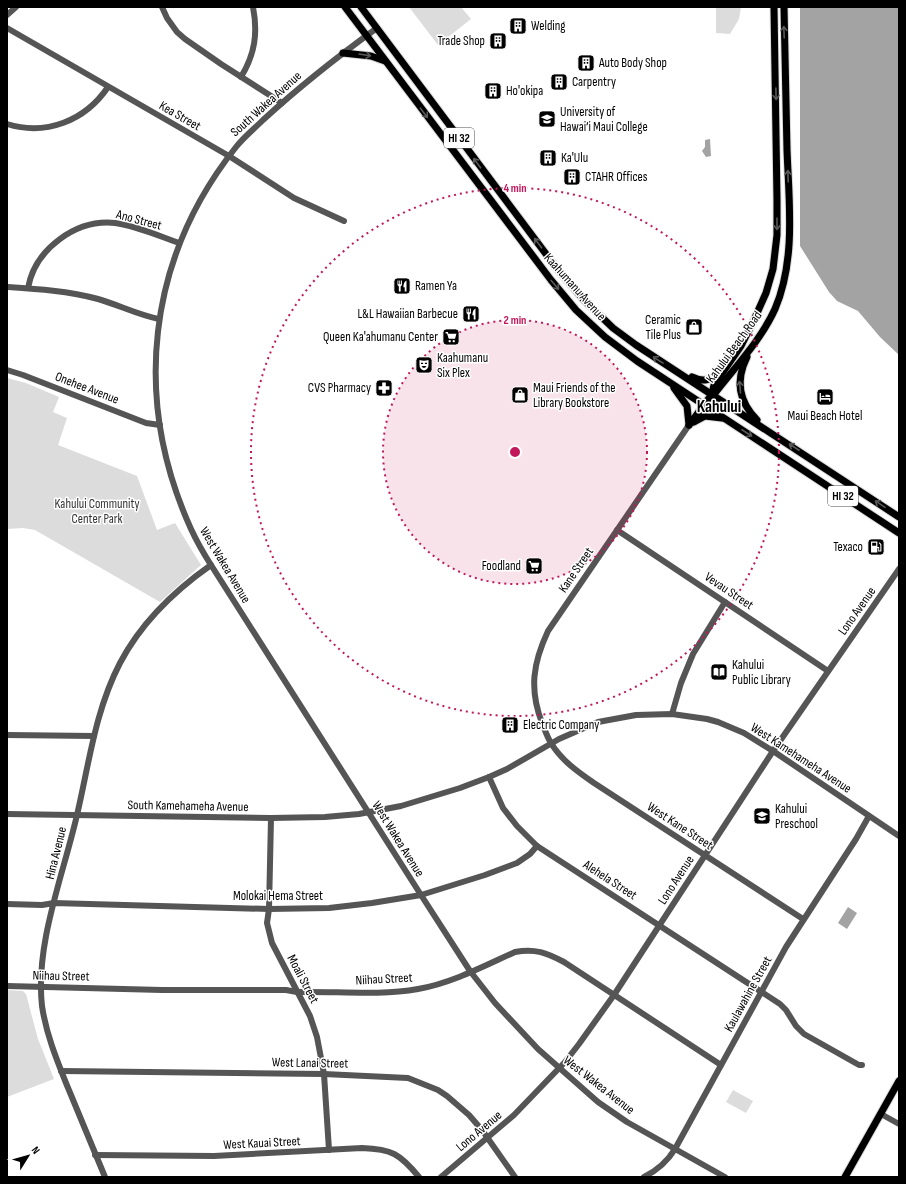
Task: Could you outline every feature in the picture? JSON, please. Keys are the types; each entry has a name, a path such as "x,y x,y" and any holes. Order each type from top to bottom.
{"main road":[{"name":"Kaahumanu Avenue","path":"345,7 508,224 576,310 605,337 637,361 899,533"},
{"name":"Kaahumanu Avenue","path":"361,7 558,270 585,301 619,332 649,354 768,430 899,517"},
{"name":"Kahului Beach Road","path":"712,394 714,385 754,320 766,293 773,269 777,236 774,7"},
{"name":"Kahului Beach Road","path":"712,394 715,393 767,325 779,298 785,272 789,238 784,7"},
{"path":"343,52 371,56 386,61"},
{"path":"775,55 785,56"},
{"path":"508,224 517,216"},
{"path":"766,293 779,298"},
{"path":"757,339 743,366 739,381 745,404 768,430"},
{"path":"680,373 699,380 707,381 714,377 732,358"},
{"path":"670,383 687,406 689,425"},
{"path":"689,425 712,394"},
{"path":"689,425 705,416 726,419"},
{"path":"812,476 820,465"},
{"path":"845,1177 899,1081"}],"street":[{"path":"7,15 16,7"},
{"path":"162,7 167,18 177,32 185,39 282,103"},
{"path":"241,77 250,63 255,40 253,7"},
{"name":"Kea Street","path":"7,28 229,156 294,198 344,221"},
{"name":"South Wakea Avenue","path":"160,425 156,390 156,355 159,319 179,243 204,192 229,156 250,131 343,52 377,28"},
{"path":"7,124 29,129 43,129 60,125 86,111 108,87"},
{"name":"Ano Street","path":"28,288 36,268 48,250 62,237 79,228 107,223 122,224 179,243"},
{"path":"7,287 47,290 80,295 98,299 144,316 159,319"},
{"name":"Onehee Avenue","path":"7,370 146,423 160,425"},
{"name":"West Wakea Avenue","path":"160,425 169,468 178,496 191,529 211,566 470,971 495,1003 515,1025 559,1068 604,1106 627,1122 725,1177"},
{"name":"Kane Street","path":"551,744 534,698 534,680 538,654 544,639 553,623 689,425"},
{"name":"Vevau Street","path":"617,530 828,671"},
{"name":"Hina Avenue","path":"105,1177 61,1070 45,1024 41,987 42,956 77,815 99,715 113,679 132,644 152,617 174,594 211,566"},
{"name":"Lono Avenue","path":"441,1177 514,1115 559,1068 579,1044 614,995 773,751 899,569"},
{"path":"672,714 693,654 725,602"},
{"name":"West Kamehameha Avenue","path":"368,812 401,806 460,788 489,777 507,769 551,744 598,722 636,715 672,714 718,722 737,730 773,751 899,836"},
{"path":"7,735 94,736"},
{"name":"West Kane Street","path":"551,744 565,761 586,778 804,919"},
{"name":"Alehela Street","path":"489,777 503,808 517,826 537,846 660,925 783,1007 804,1034 859,1065 862,1065"},
{"name":"South Kamehameha Avenue","path":"7,814 271,818 325,817 368,812"},
{"name":"Kaulawahine Street","path":"644,1177 665,1163 675,1149 786,948 856,839 869,816"},
{"name":"Moali Street","path":"271,818 269,909 267,923 272,943 310,1016 317,1037 324,1074 329,1150"},
{"name":"Molokai Hema Street","path":"7,904 42,905 54,903 269,909 329,908 421,895 485,875 516,863 530,854 537,846"},
{"name":"Niihau Street","path":"7,986 384,993 437,985 515,952 522,950 541,951 564,962 721,1065"},
{"name":"West Lanai Street","path":"61,1070 324,1074 408,1078 438,1090 469,1115 488,1138 516,1177"},
{"path":"881,1114 899,1124"},
{"name":"West Kauai Street","path":"95,1155 214,1156 380,1148 392,1152 400,1157 419,1177"}],"green space":[{"path":"409,7 461,7 471,19 438,45"},
{"path":"716,7 741,7 739,19 730,34 716,33"},
{"name":"Kahului Community Center Park","path":"7,378 26,383 59,397 53,412 67,418 58,445 137,476 157,530 175,523 201,565 160,602 35,530 23,528 7,529"},
{"path":"7,990 23,991 26,994 38,1039 54,1079 7,1097"},
{"path":"733,1090 753,1101 746,1113 726,1102"}],"shaded area":[{"path":"800,7 899,7 899,355 880,337 858,311 837,301 829,292 800,246"},
{"path":"710,139 711,156 706,157 702,151 705,147 705,140"},
{"path":"848,907 857,913 847,929 838,923"}],"place":[{"name":"Welding","path":"518,26"},
{"name":"Trade Shop","path":"498,41"},
{"name":"Auto Body Shop","path":"586,63"},
{"name":"Carpentry","path":"559,82"},
{"name":"Ho'okipa","path":"493,91"},
{"name":"University of Hawai‘i Maui College","path":"547,119"},
{"name":"Ka'Ulu","path":"548,158"},
{"name":"CTAHR Offices","path":"572,177"},
{"name":"Ramen Ya","path":"402,286"},
{"name":"L&L Hawaiian Barbecue","path":"471,314"},
{"name":"Ceramic Tile Plus","path":"694,327"},
{"name":"Queen Ka'ahumanu Center","path":"451,337"},
{"name":"Kaahumanu Six Plex","path":"424,365"},
{"name":"CVS Pharmacy","path":"384,388"},
{"name":"Maui Friends of the Library Bookstore","path":"520,395"},
{"name":"Maui Beach Hotel","path":"825,397"},
{"name":"Texaco","path":"876,547"},
{"name":"Foodland","path":"534,566"},
{"name":"Kahului Public Library","path":"719,672"},
{"name":"Electric Company","path":"510,725"},
{"name":"Kahului Preschool","path":"762,816"}],"district":[{"name":"Kahului","path":"719,407"}]}
